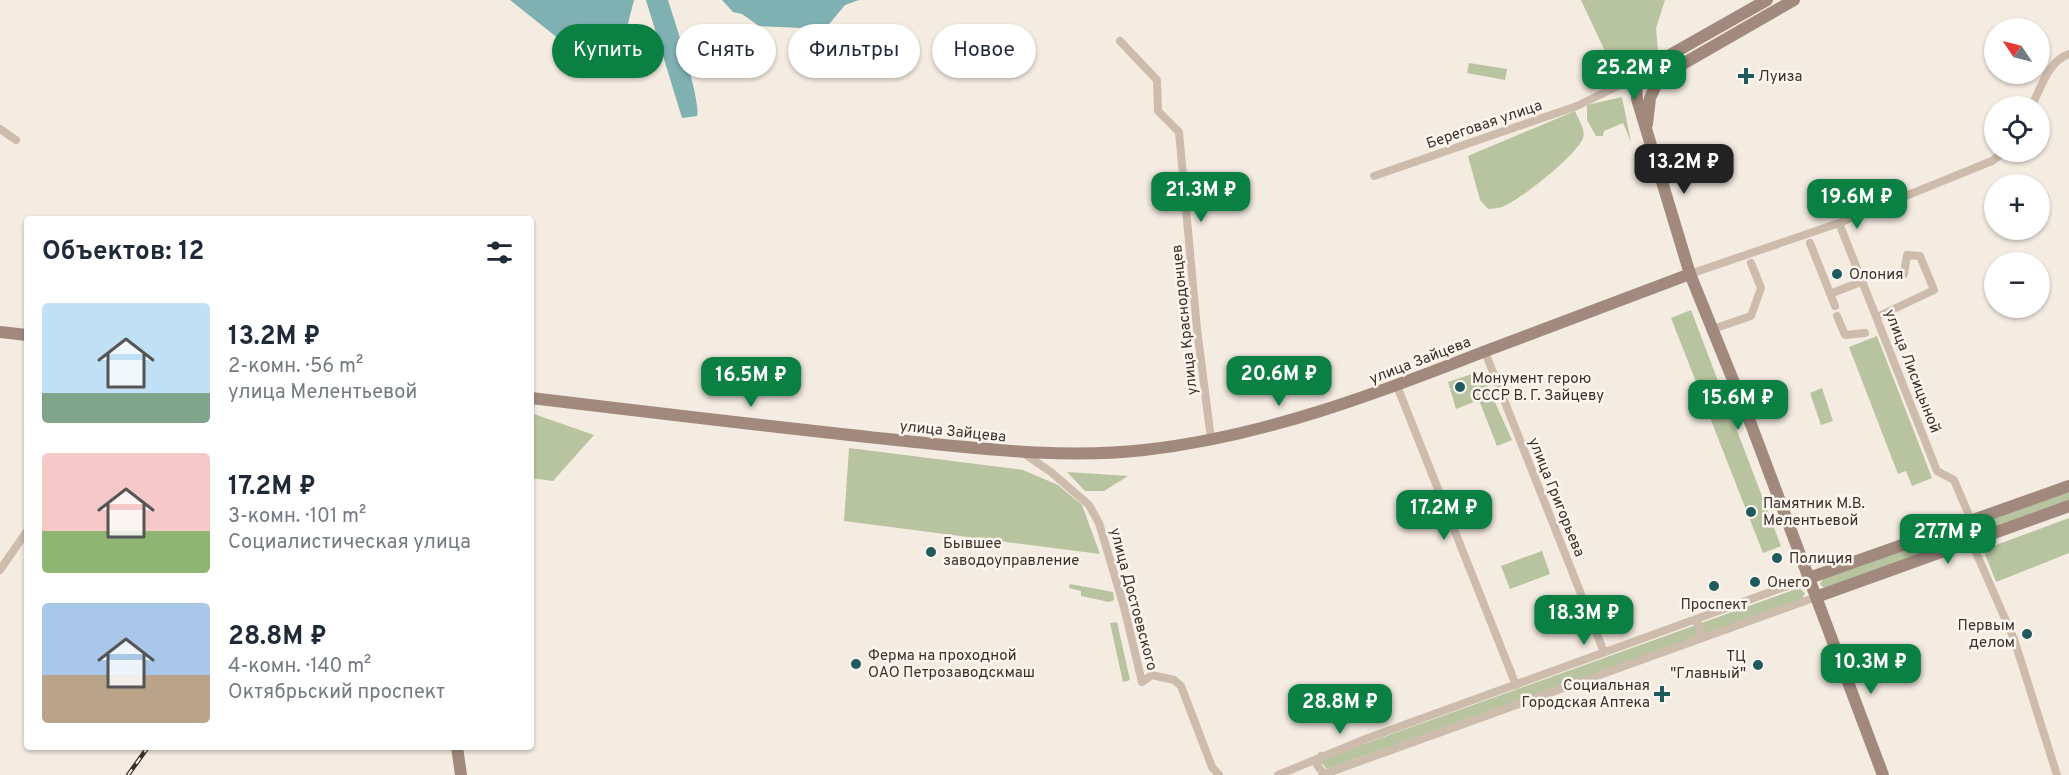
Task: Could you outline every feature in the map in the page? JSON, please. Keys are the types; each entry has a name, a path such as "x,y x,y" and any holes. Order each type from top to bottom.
{"main road":[{"path":"1639,79 1693,40 1767,0"},
{"path":"1647,125 1654,87 1660,77 1794,0"},
{"path":"1639,79 1644,90 1654,87"},
{"path":"1639,79 1639,110 1647,125 1690,274 1883,775"},
{"name":"улица Зайцева","path":"534,398 850,436 1023,453 1103,454 1210,439 1297,417 1397,387 1690,274"},
{"path":"0,332 24,335"},
{"path":"1809,578 2069,486"},
{"path":"2013,506 2020,517 2017,524"},
{"path":"1816,597 2069,506"},
{"path":"1905,545 1905,557 1912,562"},
{"path":"457,750 461,775"}],"street":[{"name":"улица Краснодонцев","path":"1120,41 1157,80 1158,111 1179,132 1197,329 1210,439"},
{"path":"2036,96 2044,79 2060,56 2069,54"},
{"name":"Береговая улица","path":"1374,176 1576,106 1620,85 1639,79"},
{"path":"0,129 16,140"},
{"name":"улица Зайцева","path":"1690,274 1839,223 1990,162"},
{"name":"улица Лисицыной","path":"1839,223 1936,471 1954,480 1971,520"},
{"path":"1810,243 1835,306"},
{"path":"1877,317 1934,290 1920,256 1907,255 1904,274"},
{"path":"1713,329 1751,316 1761,288 1752,263"},
{"path":"1830,294 1863,281"},
{"path":"1837,316 1845,335 1865,333"},
{"name":"улица Григорьева","path":"1485,352 1604,651"},
{"path":"1397,387 1516,685"},
{"name":"улица Достоевского","path":"1023,453 1051,472 1089,505 1099,523 1124,607 1142,682 1152,675 1174,680 1181,686 1212,767 1219,775"},
{"path":"0,570 24,535"},
{"path":"1971,541 2014,639 2056,775"},
{"path":"1278,775 1320,756 1809,578"},
{"path":"1320,756 1317,765 1323,775 1816,597"},
{"path":"1694,620 1701,627 1699,639"},
{"path":"1578,662 1577,669 1585,680"},
{"path":"1479,698 1480,710 1487,715"}],"green space":[{"path":"1581,0 1665,0 1656,28 1658,52 1616,75"},
{"path":"1469,63 1507,69 1505,80 1467,73"},
{"path":"1622,97 1631,142 1623,123 1604,131 1603,136 1596,136 1587,120 1587,105"},
{"path":"1575,111 1584,135 1578,146 1547,177 1521,196 1502,207 1488,209 1480,200 1468,156"},
{"path":"1691,310 1781,546 1763,553 1671,318"},
{"path":"1877,336 1932,478 1912,486 1906,471 1898,474 1849,347"},
{"path":"1481,371 1512,440 1497,446 1479,400 1456,409 1448,382"},
{"path":"1822,388 1833,421 1821,425 1810,393"},
{"path":"534,414 594,435 553,481 534,478"},
{"path":"849,448 1023,470 1058,485 1082,505 1100,554 844,521"},
{"path":"1067,472 1128,476 1104,491 1085,491"},
{"path":"2069,491 2069,501 1825,589 1820,584 1823,579"},
{"path":"2069,518 2069,553 1996,582 1985,554 1989,552 1988,548"},
{"path":"1542,551 1550,574 1510,589 1501,566"},
{"path":"1070,584 1113,592 1114,600 1109,602 1081,596 1081,591 1069,588"},
{"path":"1799,588 1805,593 1802,599 1327,769 1321,762 1325,758"},
{"path":"1117,622 1130,680 1123,682 1110,623"}],"water":[{"path":"510,0 634,0 628,24 552,24 552,33"},
{"path":"646,0 668,0 676,26 676,78 692,78 697,116 682,118 664,59 664,24 653,24"},
{"path":"722,0 859,0 845,5 829,24 788,24 788,27 776,27 776,24 756,24 742,14 733,12"}],"railway":[{"path":"128,775 146,750"}],"place":[{"name":"Луиза","path":"1746,76"},
{"name":"Олония","path":"1837,274"},
{"name":"Монумент герою СССР В. Г. Зайцеву","path":"1460,387"},
{"name":"Памятник М.В. Мелентьевой","path":"1751,512"},
{"name":"Бывшее заводоуправление","path":"931,552"},
{"name":"Полиция","path":"1777,558"},
{"name":"Онего","path":"1755,582"},
{"name":"Проспект","path":"1714,586"},
{"name":"Первым делом","path":"2027,634"},
{"name":"Ферма на проходной ОАО Петрозаводскмаш","path":"856,664"},
{"name":"ТЦ \"Главный\"","path":"1758,665"},
{"name":"Социальная Городская Аптека","path":"1662,694"}]}
